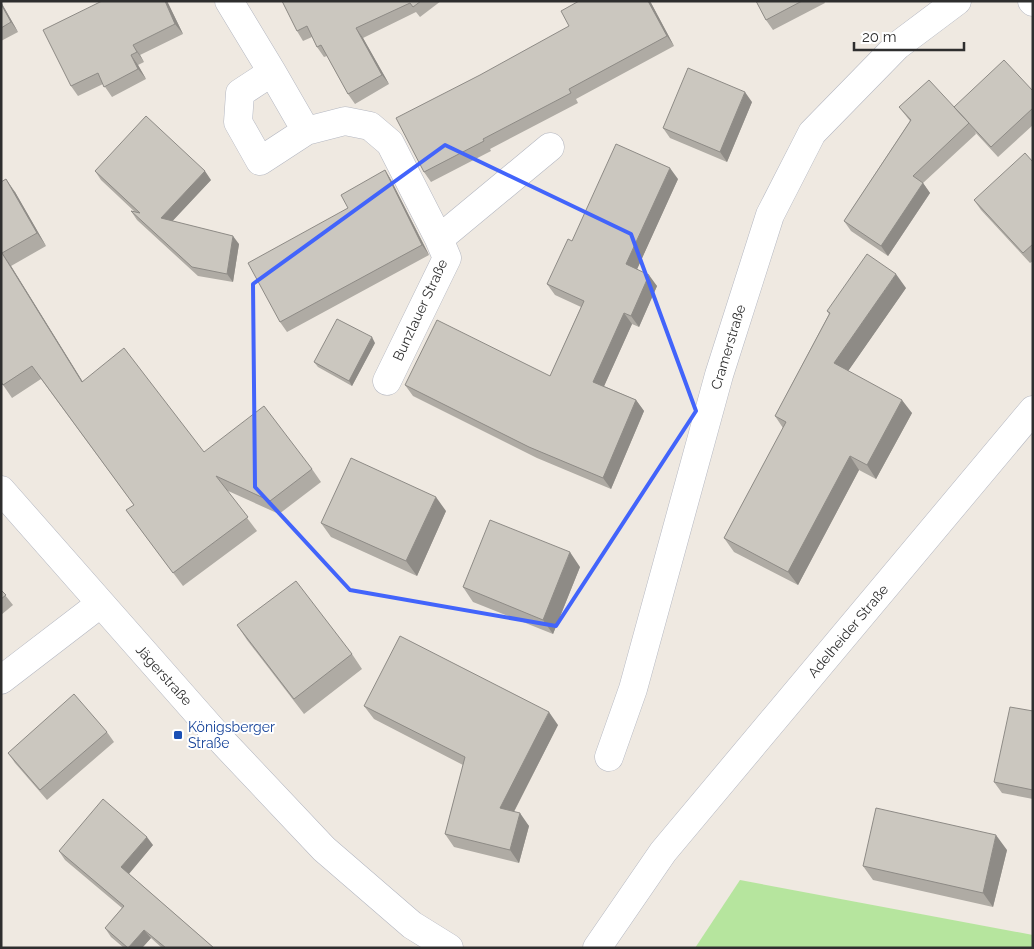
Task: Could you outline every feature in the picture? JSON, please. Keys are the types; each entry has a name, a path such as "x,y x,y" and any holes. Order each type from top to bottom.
{"street":[{"path":"230,1 306,131"},
{"name":"Cramerstraße","path":"610,757 633,690 719,375 770,215 812,133 897,46 957,1"},
{"name":"Bunzlauer Straße","path":"272,72 240,93 238,122 260,161 306,131 345,121 370,126 390,143 447,258 387,381"},
{"name":"Bunzlauer Straße","path":"439,239 550,147"},
{"name":"Adelheider Straße","path":"597,948 663,852 1033,410"},
{"name":"Jägerstraße","path":"1,490 223,742 324,849 412,925 449,948"},
{"path":"1,680 100,604"}],"highlighted area":[{"path":"445,145 631,234 696,411 556,626 350,590 255,487 253,284"}],"green space":[{"path":"740,880 1033,935 1033,948 695,948"}],"building":[{"path":"102,1 165,1 175,24 133,45 137,52 131,55 138,69 104,87 98,73 71,86 43,30"},
{"path":"282,1 421,1 413,7 410,3 356,28 382,75 348,94 321,45 317,47 307,26 297,31"},
{"path":"579,1 648,1 667,36 569,89 571,93 424,172 396,118 569,26 561,11"},
{"path":"756,1 802,1 766,20"},
{"path":"1,4 11,22 1,28"},
{"path":"1004,60 1033,91 1033,108 991,147 954,107"},
{"path":"688,68 745,92 720,152 663,128"},
{"path":"929,80 969,123 913,176 923,183 881,246 844,221 911,120 899,107"},
{"path":"146,116 205,171 161,218 233,236 227,274 192,267 131,211 140,213 95,171"},
{"path":"616,144 670,168 626,264 649,275 631,316 624,313 593,382 636,400 603,478 529,447 405,385 437,320 550,376 584,301 547,284 568,239 572,241"},
{"path":"1025,153 1033,162 1033,244 1023,253 974,200"},
{"path":"385,170 422,245 280,322 248,263 348,208 341,195"},
{"path":"6,179 37,233 2,253 82,382 124,348 204,452 264,406 312,469 270,501 216,476 248,517 173,573 126,510 134,505 32,366 3,385 1,382 1,182"},
{"path":"867,254 896,274 834,363 902,400 867,465 850,456 788,572 724,538 786,422 775,416 830,313 827,311"},
{"path":"337,319 372,337 349,381 314,362"},
{"path":"351,458 436,497 406,561 321,523"},
{"path":"490,520 570,552 543,620 463,587"},
{"path":"296,581 352,654 294,699 237,625"},
{"path":"1,590 6,595 1,599"},
{"path":"400,636 549,712 500,808 520,813 510,850 445,834 465,757 364,706"},
{"path":"74,694 107,732 40,790 8,753"},
{"path":"1010,707 1033,711 1033,790 994,782"},
{"path":"103,799 147,837 121,867 214,948 166,948 144,930 128,948 105,928 124,906 59,851"},
{"path":"876,808 996,835 983,893 863,866"}],"place":[{"name":"Königsberger Straße","path":"178,735"}]}
